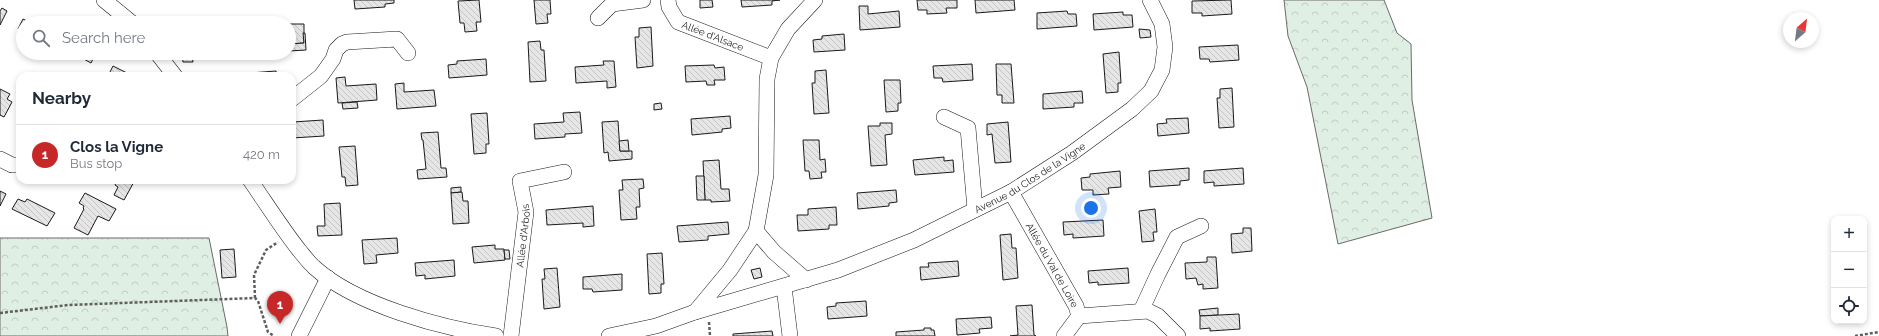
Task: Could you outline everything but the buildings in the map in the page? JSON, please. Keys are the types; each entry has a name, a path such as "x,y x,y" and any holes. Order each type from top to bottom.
{"street":[{"path":"104,0 123,16"},
{"path":"598,18 612,4 643,0"},
{"name":"Allée d'Alsace","path":"668,0 669,7 678,22 771,58"},
{"path":"695,312 730,270 756,231 766,175 767,79 771,58 788,29 815,0"},
{"name":"Avenue du Clos de la Vigne","path":"609,336 656,326 695,312 838,270 896,247 1011,192 1072,153 1132,109 1151,91 1162,70 1165,47 1162,24 1150,0"},
{"path":"296,96 321,76 334,59 339,46 347,42 397,39 408,53"},
{"path":"162,60 172,72"},
{"path":"944,117 968,128 975,209"},
{"path":"0,159 12,165 16,165"},
{"name":"Allée d'Arbois","path":"510,336 526,212 521,196 520,181 564,172"},
{"path":"253,184 287,235 314,268 328,278 359,296 409,316 428,322 496,336"},
{"name":"Allée du Val de Loire","path":"1011,192 1076,306 1079,316 1064,336"},
{"path":"1141,311 1177,237 1201,226"},
{"path":"756,231 780,258 806,280"},
{"path":"299,336 328,278"},
{"path":"784,287 790,336"},
{"path":"1079,316 1141,311 1155,314 1172,328 1178,336"}],"path":[{"path":"254,298 254,275 266,250 287,235"},
{"path":"0,313 68,305 254,298 258,301 268,332 274,336"},
{"path":"1855,336 1879,332"}],"green space":[{"path":"1284,0 1384,0 1397,33 1411,44 1412,100 1432,218 1338,244 1307,87 1288,36"},
{"path":"0,238 209,238 228,336 0,336"}],"place":[{"name":"Clos la Vigne","path":"280,324"}]}
